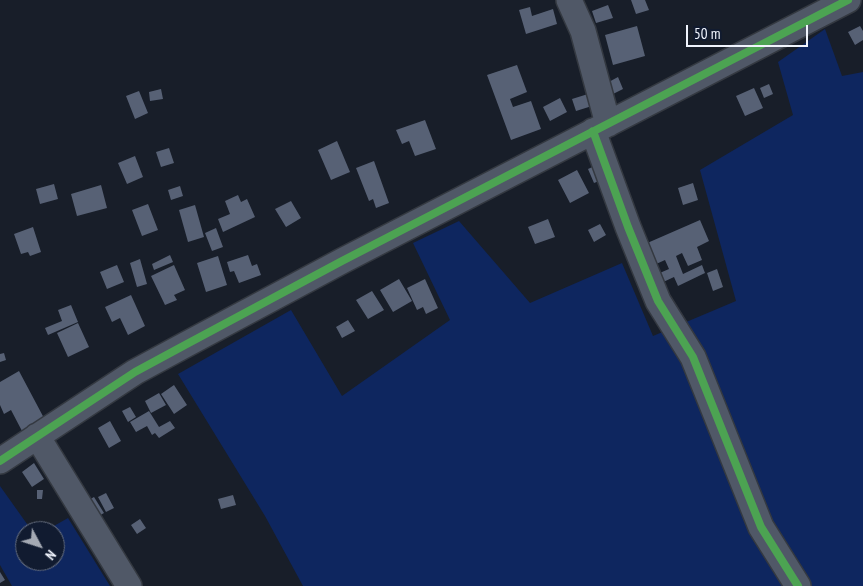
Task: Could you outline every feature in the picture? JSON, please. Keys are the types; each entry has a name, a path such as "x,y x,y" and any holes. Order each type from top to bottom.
{"street":[{"path":"569,0 585,38 601,127 628,227 658,301 693,357 761,527 798,586"},
{"path":"0,461 135,372 601,127 848,0"},
{"path":"37,436 129,586"}],"shaded area":[{"path":"825,29 842,76 863,72 863,586 303,586 265,516 178,374 291,310 342,396 450,320 413,243 459,221 530,303 622,263 653,336 736,301 700,170 793,115 778,62"},
{"path":"0,486 25,521 15,521 15,571 65,571 65,521 63,521 68,518 110,586 12,586 0,565"}],"building":[{"path":"631,0 645,0 649,10 636,14"},
{"path":"608,5 613,18 596,23 592,11"},
{"path":"530,7 532,16 553,9 557,24 526,34 519,10"},
{"path":"637,26 645,56 613,65 605,35"},
{"path":"860,26 863,31 863,40 855,45 848,32"},
{"path":"517,65 527,92 510,99 513,107 531,101 541,129 511,140 487,75"},
{"path":"618,77 623,89 611,95 605,84"},
{"path":"769,84 773,94 764,98 760,88"},
{"path":"754,88 763,108 745,116 736,96"},
{"path":"161,89 163,99 150,101 149,92"},
{"path":"139,91 148,113 135,119 126,96"},
{"path":"588,94 592,106 576,111 572,99"},
{"path":"560,98 567,112 550,121 543,107"},
{"path":"425,120 436,149 415,156 409,141 402,144 396,130"},
{"path":"337,141 350,172 331,180 318,150"},
{"path":"169,148 174,163 161,167 156,152"},
{"path":"135,156 143,177 127,184 118,163"},
{"path":"374,161 389,203 376,208 373,199 369,201 356,168"},
{"path":"597,165 604,179 594,183 588,169"},
{"path":"577,170 589,193 570,203 558,180"},
{"path":"693,183 698,200 683,205 678,188"},
{"path":"54,184 58,199 40,204 36,189"},
{"path":"101,185 107,208 77,216 71,194"},
{"path":"180,186 183,196 171,200 168,190"},
{"path":"238,195 241,202 247,199 255,217 223,232 218,219 230,214 225,201"},
{"path":"291,201 301,218 286,227 275,209"},
{"path":"148,204 158,230 142,236 132,210"},
{"path":"195,205 204,237 188,242 179,210"},
{"path":"548,219 555,237 535,244 528,227"},
{"path":"700,220 709,241 697,247 702,260 688,266 682,253 676,256 683,274 702,265 705,273 678,286 674,277 659,284 655,275 669,269 665,260 654,265 645,244"},
{"path":"600,224 606,235 594,242 588,230"},
{"path":"33,227 41,252 30,256 28,252 21,254 14,234"},
{"path":"216,228 223,247 212,251 205,233"},
{"path":"170,255 173,262 154,270 152,264"},
{"path":"248,255 252,266 257,264 261,275 239,283 234,271 230,272 227,262"},
{"path":"218,256 227,285 206,292 197,263"},
{"path":"140,259 147,284 137,287 130,263"},
{"path":"117,265 124,282 107,289 100,272"},
{"path":"174,265 185,290 174,295 177,300 165,305 151,276"},
{"path":"717,269 723,287 713,291 707,273"},
{"path":"399,279 412,301 393,312 380,290"},
{"path":"425,279 438,308 426,314 423,307 417,310 407,288"},
{"path":"372,291 384,310 368,319 356,300"},
{"path":"131,295 145,326 128,335 120,318 112,322 105,307"},
{"path":"71,305 78,322 48,335 45,328 62,321 58,310"},
{"path":"348,320 355,331 342,338 336,327"},
{"path":"78,323 89,347 68,357 57,333"},
{"path":"4,353 6,360 0,362 0,354"},
{"path":"19,371 45,420 22,431 11,410 4,414 0,405 0,382"},
{"path":"174,385 187,405 174,414 161,394"},
{"path":"159,393 166,405 151,413 145,401"},
{"path":"130,407 136,417 128,422 122,411"},
{"path":"149,411 159,427 170,421 175,428 159,438 155,433 152,435 147,426 136,432 130,422"},
{"path":"110,421 121,441 109,448 98,428"},
{"path":"34,463 44,479 32,487 22,472"},
{"path":"37,490 43,490 42,499 37,499"},
{"path":"106,493 114,508 106,512 98,497"},
{"path":"233,495 236,505 221,509 218,499"},
{"path":"94,497 104,513 97,517 87,501"},
{"path":"140,519 146,528 137,534 131,525"},
{"path":"0,572 5,580 0,583"}],"cycle path":[{"path":"0,461 135,372 342,261 848,0"},
{"path":"593,131 628,227 658,301 693,357 761,527 798,586"}]}
